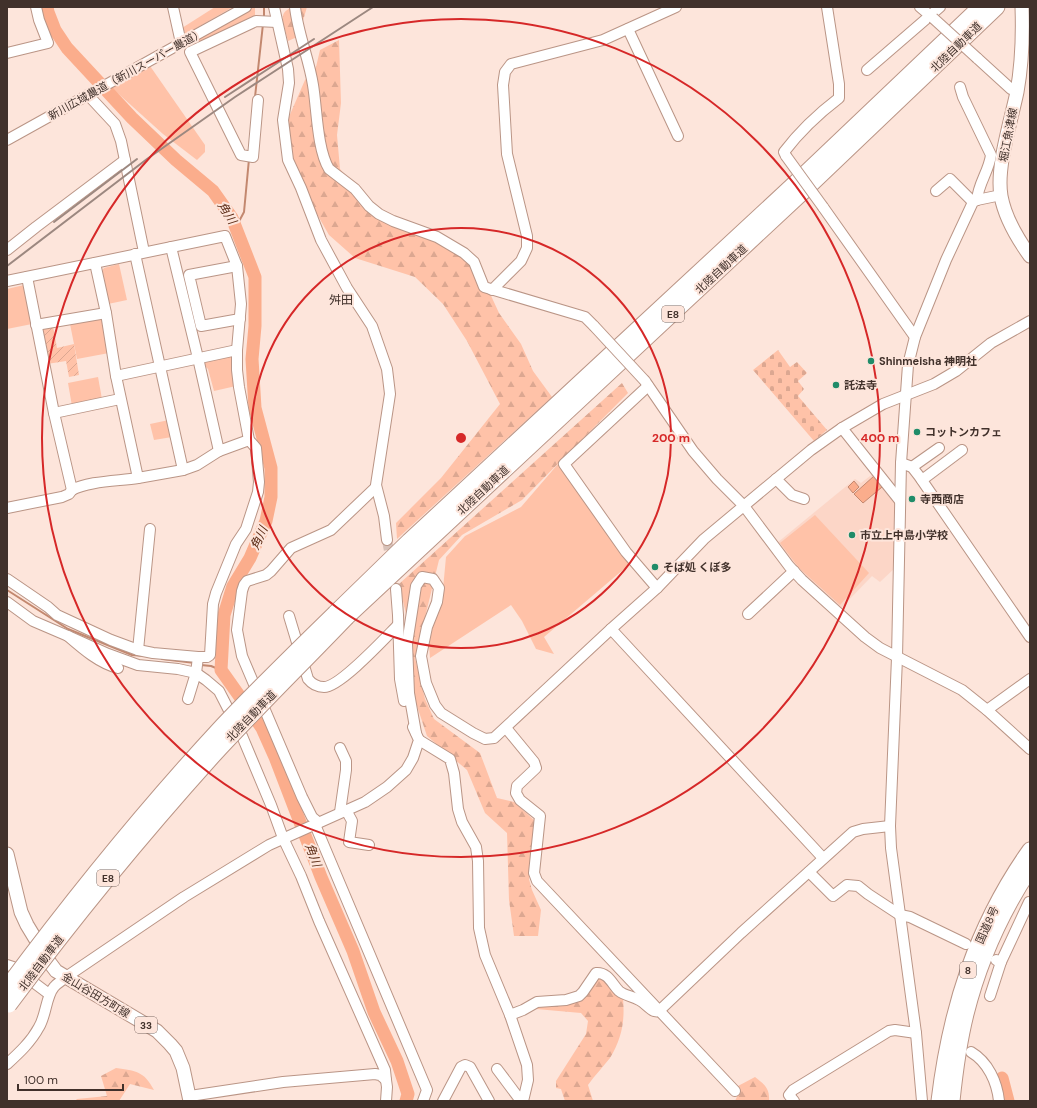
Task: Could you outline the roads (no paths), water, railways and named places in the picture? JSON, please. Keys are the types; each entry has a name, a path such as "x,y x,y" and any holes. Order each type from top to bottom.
{"highway":[{"name":"北陸自動車道","path":"8,1007 77,916 142,837 341,615 410,541 795,183 980,7"},
{"name":"北陸自動車道","path":"7,987 77,896 132,828 256,691 803,192 997,7"},
{"name":"国道8号","path":"939,1101 949,1036 968,969 993,909 1030,850"},
{"name":"国道8号","path":"952,1101 956,1065 966,1013 980,970 1003,914 1030,869"}],"main road":[{"name":"堀江魚津線","path":"1022,13 1026,45 1004,152 1001,177 1001,195 1004,209 1012,227 1030,256"},
{"name":"金山谷田方町線","path":"7,854 21,912 27,925 50,963 56,971 66,978 157,1031 176,1051 183,1068 190,1099"}],"street":[{"path":"7,53 48,44 36,7"},
{"path":"173,7 182,43"},
{"name":"新川広域農道（新川スーパー農道）","path":"7,140 246,7"},
{"path":"274,7 268,22 288,69 289,83 283,120 288,160 301,188 321,240 347,288 372,326 387,369 390,394 376,486 384,516 387,540"},
{"path":"295,7 299,30 313,83 321,144 329,169 355,188 369,206 379,214 393,221 437,237 464,253 474,262 484,288 585,317 646,383 693,451 744,506 802,580 865,638 897,658 962,690 987,710 1030,749"},
{"path":"492,290 521,261 527,248 527,236 507,154 503,84 505,72 511,64 603,40 676,7"},
{"path":"827,7 839,84 839,98 817,114 796,136 784,152 915,337"},
{"path":"920,7 1011,89 1017,90"},
{"path":"867,70 931,17 940,7"},
{"path":"258,100 249,156 241,155 190,52 256,21 268,22"},
{"path":"628,29 678,136"},
{"path":"922,1101 916,1033 891,848 890,826 897,658 901,462 908,364 915,337 946,260 975,201 990,162 991,155 963,97 960,87"},
{"path":"90,94 115,124 122,142 160,366 182,470"},
{"path":"7,250 36,226 125,160"},
{"path":"936,191 950,179 975,201"},
{"path":"975,201 1001,195"},
{"path":"7,282 225,236 237,266 241,304 237,350 237,370 249,440 256,448 259,482 258,492 246,529 236,544 216,593 213,604 210,655 207,657 153,653 138,650 111,640 57,615 48,607 7,579"},
{"path":"171,247 219,451"},
{"path":"95,263 106,313 120,399 138,478"},
{"path":"237,266 189,275 201,326 240,319"},
{"path":"27,277 54,414 72,490"},
{"path":"36,325 106,313"},
{"path":"7,1064 29,1043 40,1026 47,1006 49,994 54,987 66,978 184,897 269,844 364,802 387,787 406,770 413,758 417,737 409,693 407,644 416,586 422,577 433,579 439,588 437,602 427,627 421,656 426,683 435,705 441,713 473,733 485,739 494,738 610,629 657,588 704,540 811,450 842,428 883,404 934,384 956,371 991,343 1030,321"},
{"path":"116,376 237,350"},
{"path":"646,383 564,464 626,552 657,588"},
{"path":"54,414 120,399"},
{"path":"842,428 900,501"},
{"path":"7,508 62,497 69,494 77,487 90,484 138,478 182,470 197,465 219,451 249,440"},
{"path":"912,467 939,448"},
{"path":"922,480 962,450"},
{"path":"901,462 912,467 922,480 1030,636"},
{"path":"776,478 792,495 804,499"},
{"path":"317,822 312,817 302,797 242,656 237,630 242,591 244,585 248,581 266,575 271,571 291,548 331,530 376,486"},
{"path":"138,650 150,528"},
{"path":"748,614 794,571"},
{"path":"396,590 400,679 407,714 417,737 450,759 454,773 458,809 462,822 476,847 478,860 479,928 485,954 510,1015 527,1065 528,1080 522,1101"},
{"path":"7,602 33,620 108,654 138,665 178,669 196,673 219,691 242,736 283,838 385,1070 387,1087 386,1101"},
{"path":"289,616 308,679 314,685 324,687 334,684 355,667 398,625"},
{"path":"610,629 823,858"},
{"path":"68,636 95,657 111,666 118,668"},
{"path":"188,699 196,673 198,657"},
{"path":"987,710 1030,679"},
{"path":"506,728 534,762 536,768 517,786 516,793 520,800 540,816 534,873 537,881 735,1091"},
{"path":"340,748 346,761 343,811 352,821 348,842 369,845"},
{"path":"317,822 316,827 334,874 427,1090 424,1101"},
{"path":"510,1015 537,1002 566,1000 579,996 596,973 600,972 609,978 620,991 629,997 640,1000 653,1011 657,1012 741,933 853,832 863,829 890,826"},
{"path":"809,872 833,896 847,885 858,886 900,915 910,917 966,944"},
{"path":"990,996 999,960 1029,902 1030,903"},
{"path":"7,965 13,967 49,994"},
{"path":"794,1101 789,1095 793,1090 888,1031 895,1030 916,1033"},
{"path":"971,1052 978,1056 987,1066 994,1079 999,1101"},
{"path":"443,1101 461,1067 465,1065 470,1067 489,1101"},
{"path":"497,1069 522,1101"},
{"path":"190,1099 283,1082 374,1074 380,1075 386,1080"}],"waterway":[{"name":"角川","path":"47,7 55,30 67,48 132,118 176,160 213,191 232,218 255,277 255,326 252,359 255,408 271,468 271,497 266,521 250,558 233,586 224,615 221,670 262,728 275,757 321,877 353,951 374,1012 397,1061 408,1094 406,1101"},
{"path":"264,7 264,18"},
{"path":"255,97 263,24"},
{"path":"236,227 244,212 249,159"},
{"path":"7,590 68,629 132,655 145,656"},
{"path":"162,659 195,663"},
{"path":"201,665 211,666 221,670"},
{"path":"1002,1078 1008,1101"}],"tunnel":[{"path":"387,540 396,589"}],"railway":[{"path":"7,266 147,159 235,97 373,7"},
{"path":"225,97 314,39"},
{"path":"54,222 137,159"}],"place":[{"name":"Shinmeisha 神明社","path":"871,361"},
{"name":"託法寺","path":"836,385"},
{"name":"コットンカフェ","path":"917,432"},
{"name":"寺西商店","path":"912,499"},
{"name":"市立上中島小学校","path":"852,535"},
{"name":"そば処 くぼ多","path":"655,567"}],"district":[{"name":"舛田","path":"341,300"}]}
